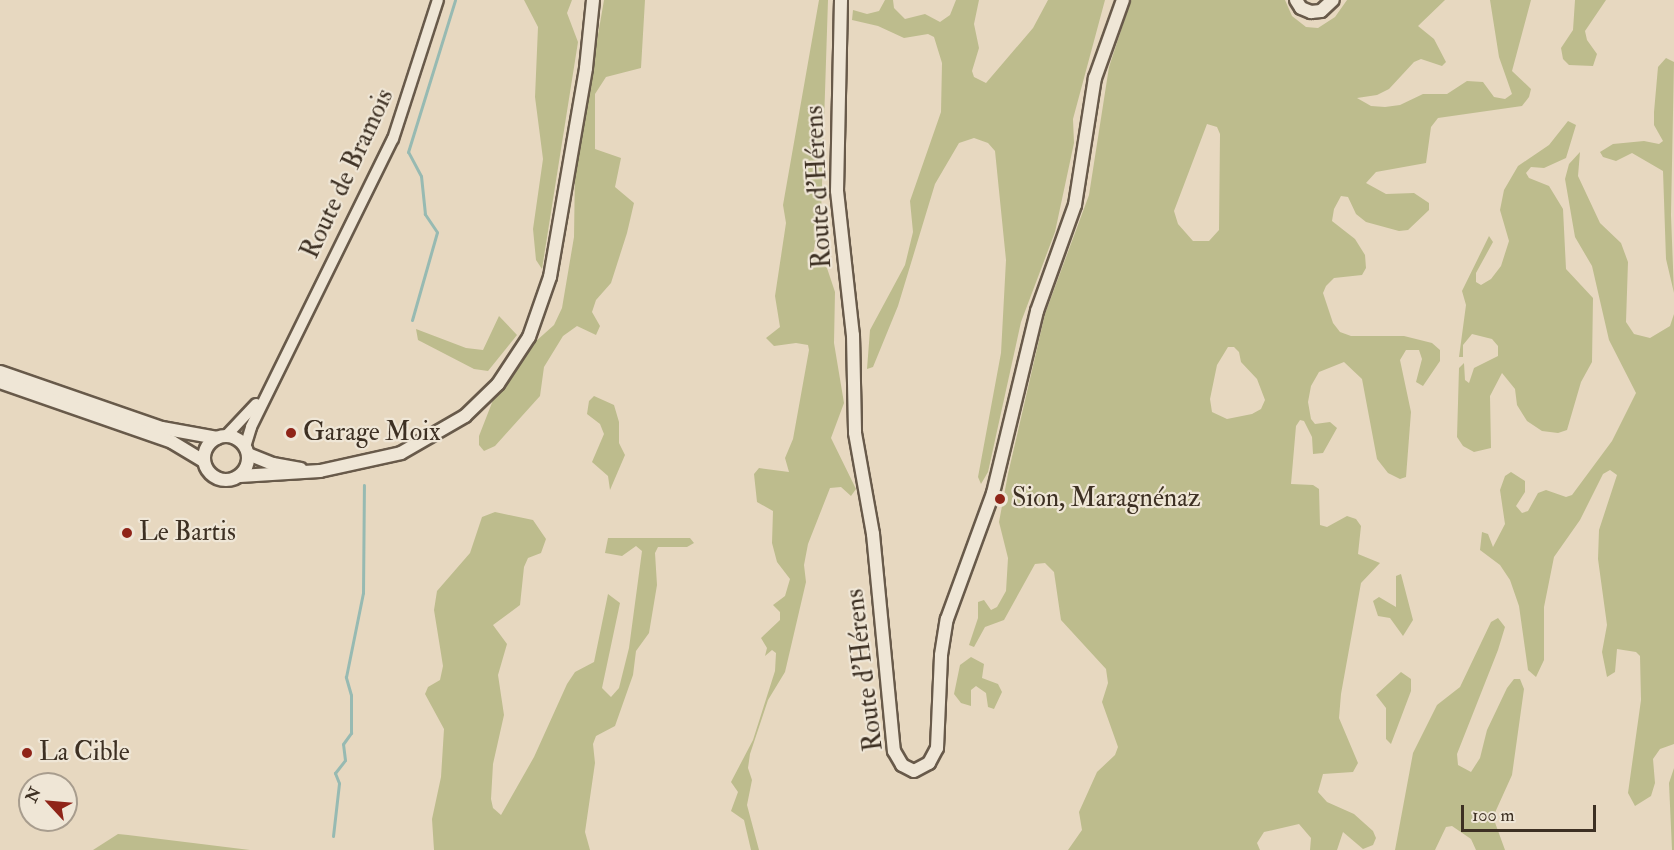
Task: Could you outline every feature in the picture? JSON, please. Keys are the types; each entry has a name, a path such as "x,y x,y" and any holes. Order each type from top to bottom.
{"main road":[{"path":"0,382 172,442 204,461 216,478 230,480 240,476 320,471 378,461 427,441 465,416 498,384 524,345 540,310 586,68 593,0"},
{"name":"Route d'Hérens","path":"841,0 836,169 853,334 855,433 873,534 894,751 902,765 916,771 929,764 937,748 941,655 948,612 993,493 1039,306 1075,205 1095,78 1123,0"},
{"path":"1296,0 1303,10 1315,12 1333,0"},
{"path":"0,372 162,428 222,437 274,464 320,471"},
{"path":"204,461 207,447 222,437"},
{"path":"240,476 247,466 247,450"}],"street":[{"name":"Route de Bramois","path":"247,450 250,427 393,139 438,0"},
{"name":"Route de Bramois","path":"222,437 249,415 283,360"}],"shaded area":[{"path":"524,0 572,0 567,13 578,42 542,269 536,260 533,229 543,159 535,97 538,27"},
{"path":"604,0 645,0 641,68 606,77 595,94 595,149 621,158 615,187 634,203 627,233 611,283 596,300 592,312 600,326 596,335 577,326 563,336 544,367 540,396 495,446 484,451 479,445 479,436 495,395 535,342 554,325 562,308 574,237 575,168"},
{"path":"819,0 828,0 821,215 813,254 827,268 835,292 834,343 844,403 831,438 856,489 851,496 841,487 830,488 808,544 804,565 806,582 785,672 768,700 750,754 748,768 752,780 747,805 759,850 751,850 744,820 731,811 738,792 731,782 753,740 775,671 776,653 772,650 765,656 767,648 761,638 780,620 780,612 773,605 785,596 790,579 777,562 772,543 773,511 757,502 754,474 759,468 789,472 785,458 793,439 809,350 808,345 796,343 774,346 766,338 780,327 775,296 786,223 783,205"},
{"path":"885,0 893,0 894,8 905,19 925,14 940,22 950,15 956,0 979,0 974,24 979,48 972,71 974,77 986,83 1033,28 1048,0 1105,0 1073,119 1074,143 1055,232 1021,322 988,472 981,484 978,477 1001,353 1006,260 995,151 988,143 974,138 959,143 935,184 898,306 873,367 867,369 870,330 905,265 913,232 910,201 941,112 942,63 934,37 928,34 904,38 878,26 852,20 853,10 867,14 879,11"},
{"path":"1131,0 1285,0 1292,16 1306,27 1318,28 1335,17 1347,0 1445,0 1418,26 1434,39 1446,62 1442,66 1421,59 1414,62 1389,89 1377,95 1357,98 1371,106 1400,105 1423,94 1447,94 1467,81 1483,82 1494,97 1505,99 1512,94 1499,57 1490,0 1531,0 1512,71 1531,89 1529,97 1522,106 1438,118 1431,127 1426,163 1376,172 1366,183 1386,194 1414,193 1429,203 1429,210 1408,230 1399,231 1366,222 1356,214 1348,197 1341,196 1334,209 1332,221 1355,239 1365,255 1366,268 1362,275 1334,278 1326,286 1323,293 1333,323 1340,332 1351,336 1404,336 1432,343 1440,350 1440,361 1423,386 1416,382 1422,359 1419,350 1406,350 1400,360 1411,412 1406,477 1400,479 1388,473 1377,459 1362,379 1344,362 1319,372 1311,386 1308,402 1311,419 1315,424 1330,422 1337,428 1323,453 1313,454 1312,437 1304,421 1300,420 1296,426 1291,484 1313,485 1319,489 1320,525 1327,527 1347,516 1356,519 1361,526 1358,554 1380,563 1361,583 1341,694 1339,718 1358,763 1353,772 1323,774 1318,792 1327,802 1354,814 1373,831 1376,838 1373,845 1363,849 1343,832 1337,850 1310,850 1311,838 1299,824 1264,832 1257,843 1260,850 1068,850 1082,830 1079,812 1097,772 1115,755 1118,747 1102,702 1108,683 1106,669 1061,620 1054,572 1045,563 1035,564 1004,620 985,627 974,647 969,645 978,618 978,602 984,600 991,610 997,607 1006,591 1008,558 999,522 1008,474 1045,314 1089,195 1109,67","holes":["1207,124 1217,127 1220,134 1219,230 1209,241 1193,241 1178,224 1174,211","1228,347 1234,347 1239,352 1241,362 1257,379 1265,400 1261,409 1252,414 1227,419 1212,412 1210,399 1217,365"]},
{"path":"1575,0 1606,0 1585,31 1587,40 1597,54 1593,66 1569,65 1563,59 1561,48 1573,30"},
{"path":"1666,58 1674,62 1671,215 1674,293 1666,259 1663,171 1632,153 1616,161 1603,157 1600,152 1613,144 1644,141 1659,144 1663,141 1654,125 1654,112 1658,67"},
{"path":"1568,121 1576,125 1566,158 1544,168 1531,167 1526,173 1529,178 1549,186 1563,209 1566,269 1593,298 1592,362 1581,382 1567,430 1558,433 1542,431 1527,421 1517,405 1515,389 1502,373 1490,396 1491,448 1474,452 1463,446 1457,437 1459,368 1464,363 1465,380 1469,383 1474,368 1498,356 1498,346 1492,339 1472,334 1463,345 1463,357 1459,357 1466,305 1462,291 1489,236 1493,242 1476,273 1476,282 1481,285 1491,279 1501,266 1509,241 1500,210 1504,190 1518,166 1549,145"},
{"path":"1580,152 1578,176 1600,223 1621,243 1628,262 1626,322 1634,334 1650,338 1670,326 1674,314 1674,744 1660,749 1653,759 1655,783 1651,796 1635,806 1628,793 1641,700 1640,656 1636,652 1617,649 1615,672 1607,677 1602,652 1607,625 1598,559 1599,530 1617,475 1610,470 1603,474 1580,520 1554,557 1544,607 1544,660 1536,677 1528,670 1519,606 1510,580 1500,565 1480,550 1482,532 1488,534 1493,547 1505,524 1500,490 1505,476 1511,472 1525,481 1525,492 1516,506 1522,513 1528,511 1538,493 1546,490 1566,497 1572,495 1612,441 1636,393 1609,340 1592,266 1575,237 1565,179 1569,164"},
{"path":"499,316 517,335 488,371 474,369 418,340 416,329 466,348 483,350"},
{"path":"594,396 614,405 619,422 619,443 625,455 610,490 608,476 592,462 604,434 600,424 587,414 589,401"},
{"path":"495,512 533,520 546,539 541,553 528,558 524,567 520,605 493,625 507,644 498,675 504,715 493,764 491,799 493,808 501,815 534,757 567,684 575,672 594,662 608,594 620,603 602,688 611,697 619,688 629,648 642,551 636,546 622,556 605,553 608,538 690,538 694,543 687,547 658,547 655,553 657,585 649,633 636,651 633,675 615,726 596,736 593,744 595,763 585,832 590,850 434,850 432,819 441,777 444,729 425,694 428,687 440,680 443,666 434,610 437,591 470,553 482,517"},
{"path":"1401,574 1413,620 1403,636 1390,618 1378,616 1373,601 1379,597 1396,607 1396,576"},
{"path":"1498,618 1505,627 1457,754 1458,765 1471,772 1480,758 1487,730 1507,688 1514,679 1520,679 1524,689 1512,775 1493,817 1505,850 1476,850 1471,839 1452,826 1446,827 1435,850 1395,850 1413,753 1437,705 1460,687 1491,622"},
{"path":"971,657 984,664 982,678 998,684 1002,692 994,709 988,707 986,693 976,686 971,690 971,706 961,703 954,694 960,665"},
{"path":"1401,672 1411,679 1411,691 1391,744 1386,739 1386,708 1376,695"},
{"path":"1674,768 1674,850 1672,850 1669,783"},
{"path":"118,834 128,835 250,850 93,850"}],"waterway":[{"path":"412,320 437,232 425,214 421,176 408,152 455,0"},
{"path":"333,836 339,783 335,773 345,760 343,744 351,733 351,695 346,677 363,593 364,485"}],"place":[{"name":"Garage Moix","path":"291,433"},
{"name":"Sion, Maragnénaz","path":"1000,499"},
{"name":"Le Bartis","path":"127,533"},
{"name":"La Cible","path":"27,753"}]}
